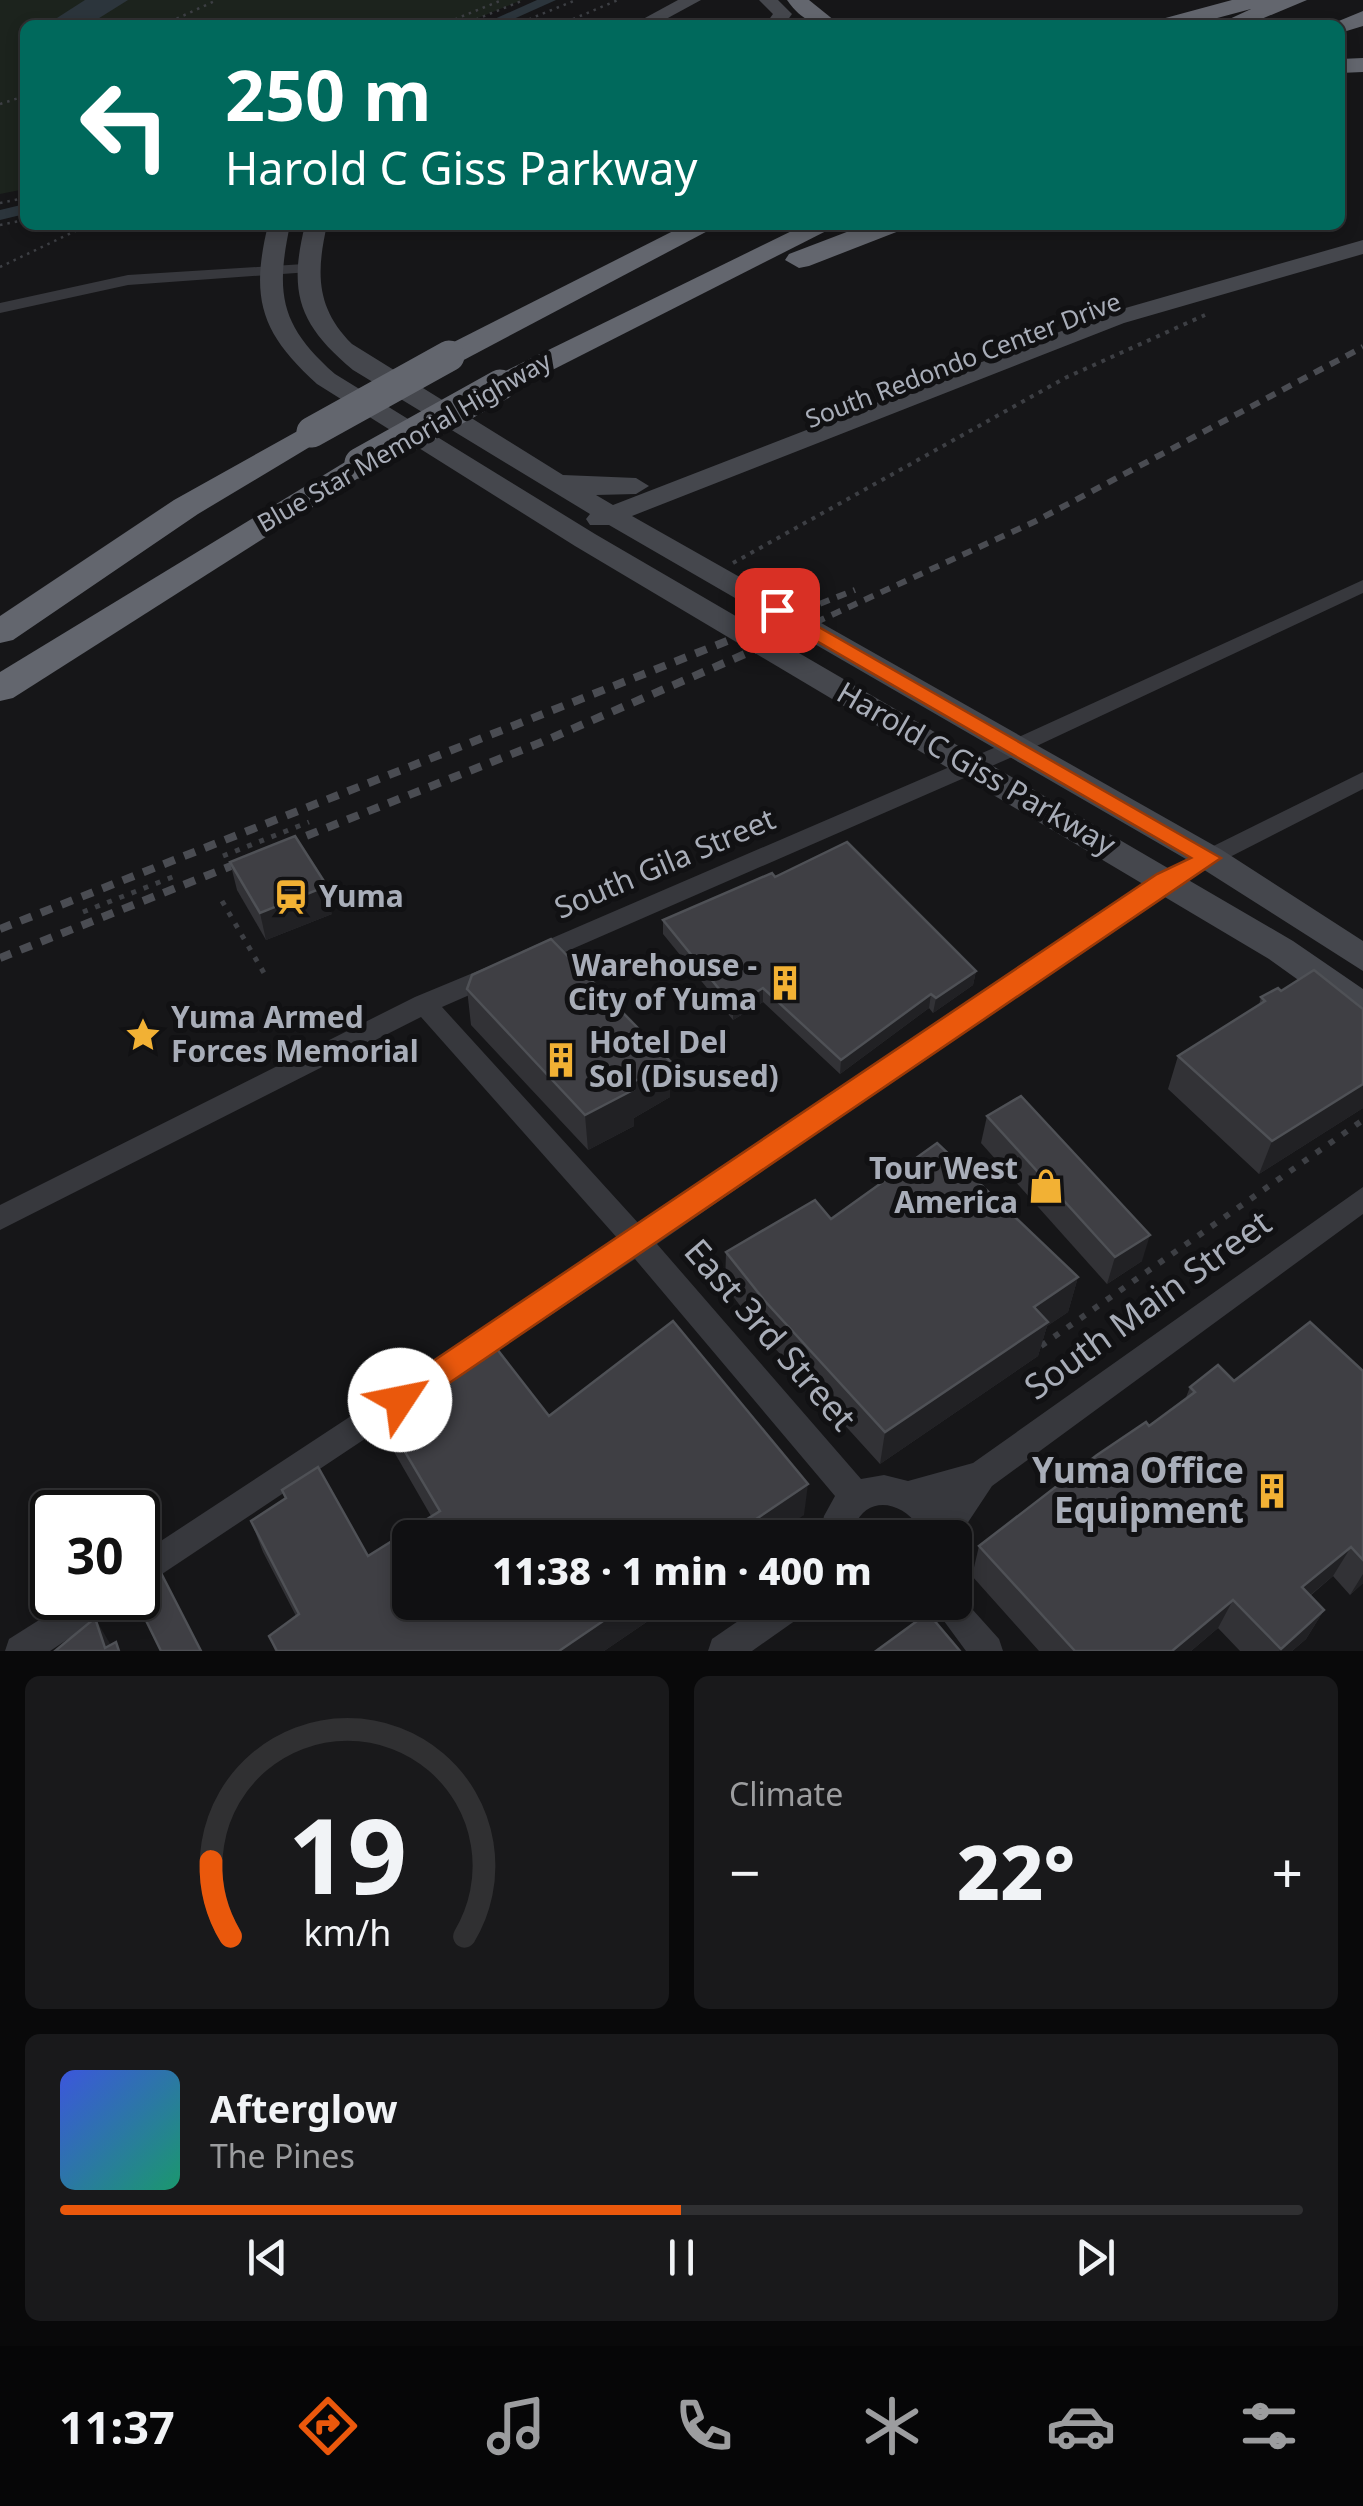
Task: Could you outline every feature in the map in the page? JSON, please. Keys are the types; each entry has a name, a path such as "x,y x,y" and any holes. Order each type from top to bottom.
{"highway":[{"path":"1184,20 1257,0"},
{"path":"1238,20 1296,0"},
{"path":"785,13 807,12 821,20"},
{"path":"516,321 594,268 674,230"},
{"name":"Blue Star Memorial Highway","path":"0,632 186,507 312,432 449,356 696,230"},
{"name":"Blue Star Memorial Highway","path":"0,689 360,463 500,384 815,230"},
{"path":"553,356 876,230"}],"main road":[{"path":"657,20 687,11"},
{"name":"South Redondo Center Drive","path":"591,520 636,486 1130,296 1363,227"},
{"path":"278,230 268,268 271,313 298,356 342,390 539,512 591,520"},
{"path":"304,269 315,230"},
{"name":"South Redondo Center Drive","path":"591,520 1116,318 1363,247"},
{"name":"Harold C Giss Parkway","path":"304,269 310,304 333,343 550,479 591,520 971,767 1281,950 1363,1007"},
{"path":"550,479 602,488 636,486"},
{"path":"700,480 671,513 672,526 676,536 727,572"},
{"name":"Harold C Giss Parkway","path":"591,520 727,572 1210,858 1363,958"}],"street":[{"path":"0,308 128,280 268,268 304,269"},
{"name":"South Gila Street","path":"0,1218 424,1004 971,767 1363,586"},
{"path":"160,1559 638,1242 1166,880 1363,780"},
{"name":"East 3rd Street","path":"424,1004 638,1242 855,1496"},
{"name":"South Main Street","path":"952,1520 982,1476 1363,1199"},
{"name":"South Main Street","path":"855,1496 883,1488 911,1495 982,1476"},
{"path":"911,1495 936,1520"},
{"path":"838,1520 855,1496"},
{"path":"21,1651 68,1620"},
{"path":"724,1651 768,1620"},
{"path":"961,1620 987,1651"}],"path":[{"path":"174,20 217,0"},
{"path":"453,20 502,0"},
{"path":"474,20 524,0"},
{"path":"527,20 576,0"},
{"path":"571,20 618,0"},
{"path":"0,268 78,230"},
{"path":"727,572 882,474 1152,333 1206,314"},
{"path":"223,856 309,822"},
{"path":"83,912 175,876"},
{"path":"222,900 264,972"},
{"path":"1041,1346 1363,1120"}],"shaded area":[{"path":"0,0 522,0 473,20 20,20 20,190 0,194"},
{"path":"85,0 128,0 96,20 54,20"}],"building":[{"path":"295,836 327,886 260,913 230,862"},
{"path":"847,842 976,971 936,998 931,994 841,1060 763,988 733,1006 663,920 772,873 775,877"},
{"path":"551,939 670,1061 628,1085 633,1090 585,1115 467,989 472,975"},
{"path":"1314,970 1363,1009 1363,1084 1272,1141 1178,1056 1265,1001 1261,997 1278,988 1281,991"},
{"path":"1021,1096 1150,1235 1115,1257 987,1116"},
{"path":"937,1143 1078,1277 1034,1307 1048,1322 885,1432 764,1300 726,1252 815,1200 831,1219"},
{"path":"673,1321 808,1484 755,1520 426,1520 440,1511 385,1418 438,1389 434,1384 493,1344 549,1416"},
{"path":"1310,1322 1363,1371 1363,1560 1351,1547 1302,1587 1324,1610 1281,1649 1233,1600 1172,1651 1075,1651 979,1546 1097,1455 1146,1422 1149,1426 1195,1392 1190,1387 1218,1365 1234,1381"},
{"path":"318,1467 368,1556 392,1541 392,1620 605,1620 559,1651 277,1651 269,1636 299,1614 251,1521 286,1498 282,1490"},
{"path":"160,1571 201,1651 161,1651 146,1620 160,1620"},
{"path":"96,1620 105,1648 116,1642 119,1651 55,1651"},
{"path":"918,1620 934,1620 960,1651 876,1651"}],"waterway":[{"path":"500,20 549,0"},
{"path":"0,215 20,210"}],"railway":[{"path":"799,630 1036,521 1363,347"},
{"path":"753,630 855,590"},
{"path":"0,929 760,628"},
{"path":"0,958 542,742 805,628"}],"place":[{"name":"Yuma","path":"291,897"},
{"name":"Warehouse - City of Yuma","path":"785,983"},
{"name":"Yuma Armed Forces Memorial","path":"143,1035"},
{"name":"Hotel Del Sol (Disused)","path":"561,1060"},
{"name":"Tour West America","path":"1046,1186"},
{"name":"Yuma Office Equipment","path":"1272,1491"}],"route":[{"path":"400,1400 1166,880 1210,858 777,610"}]}
